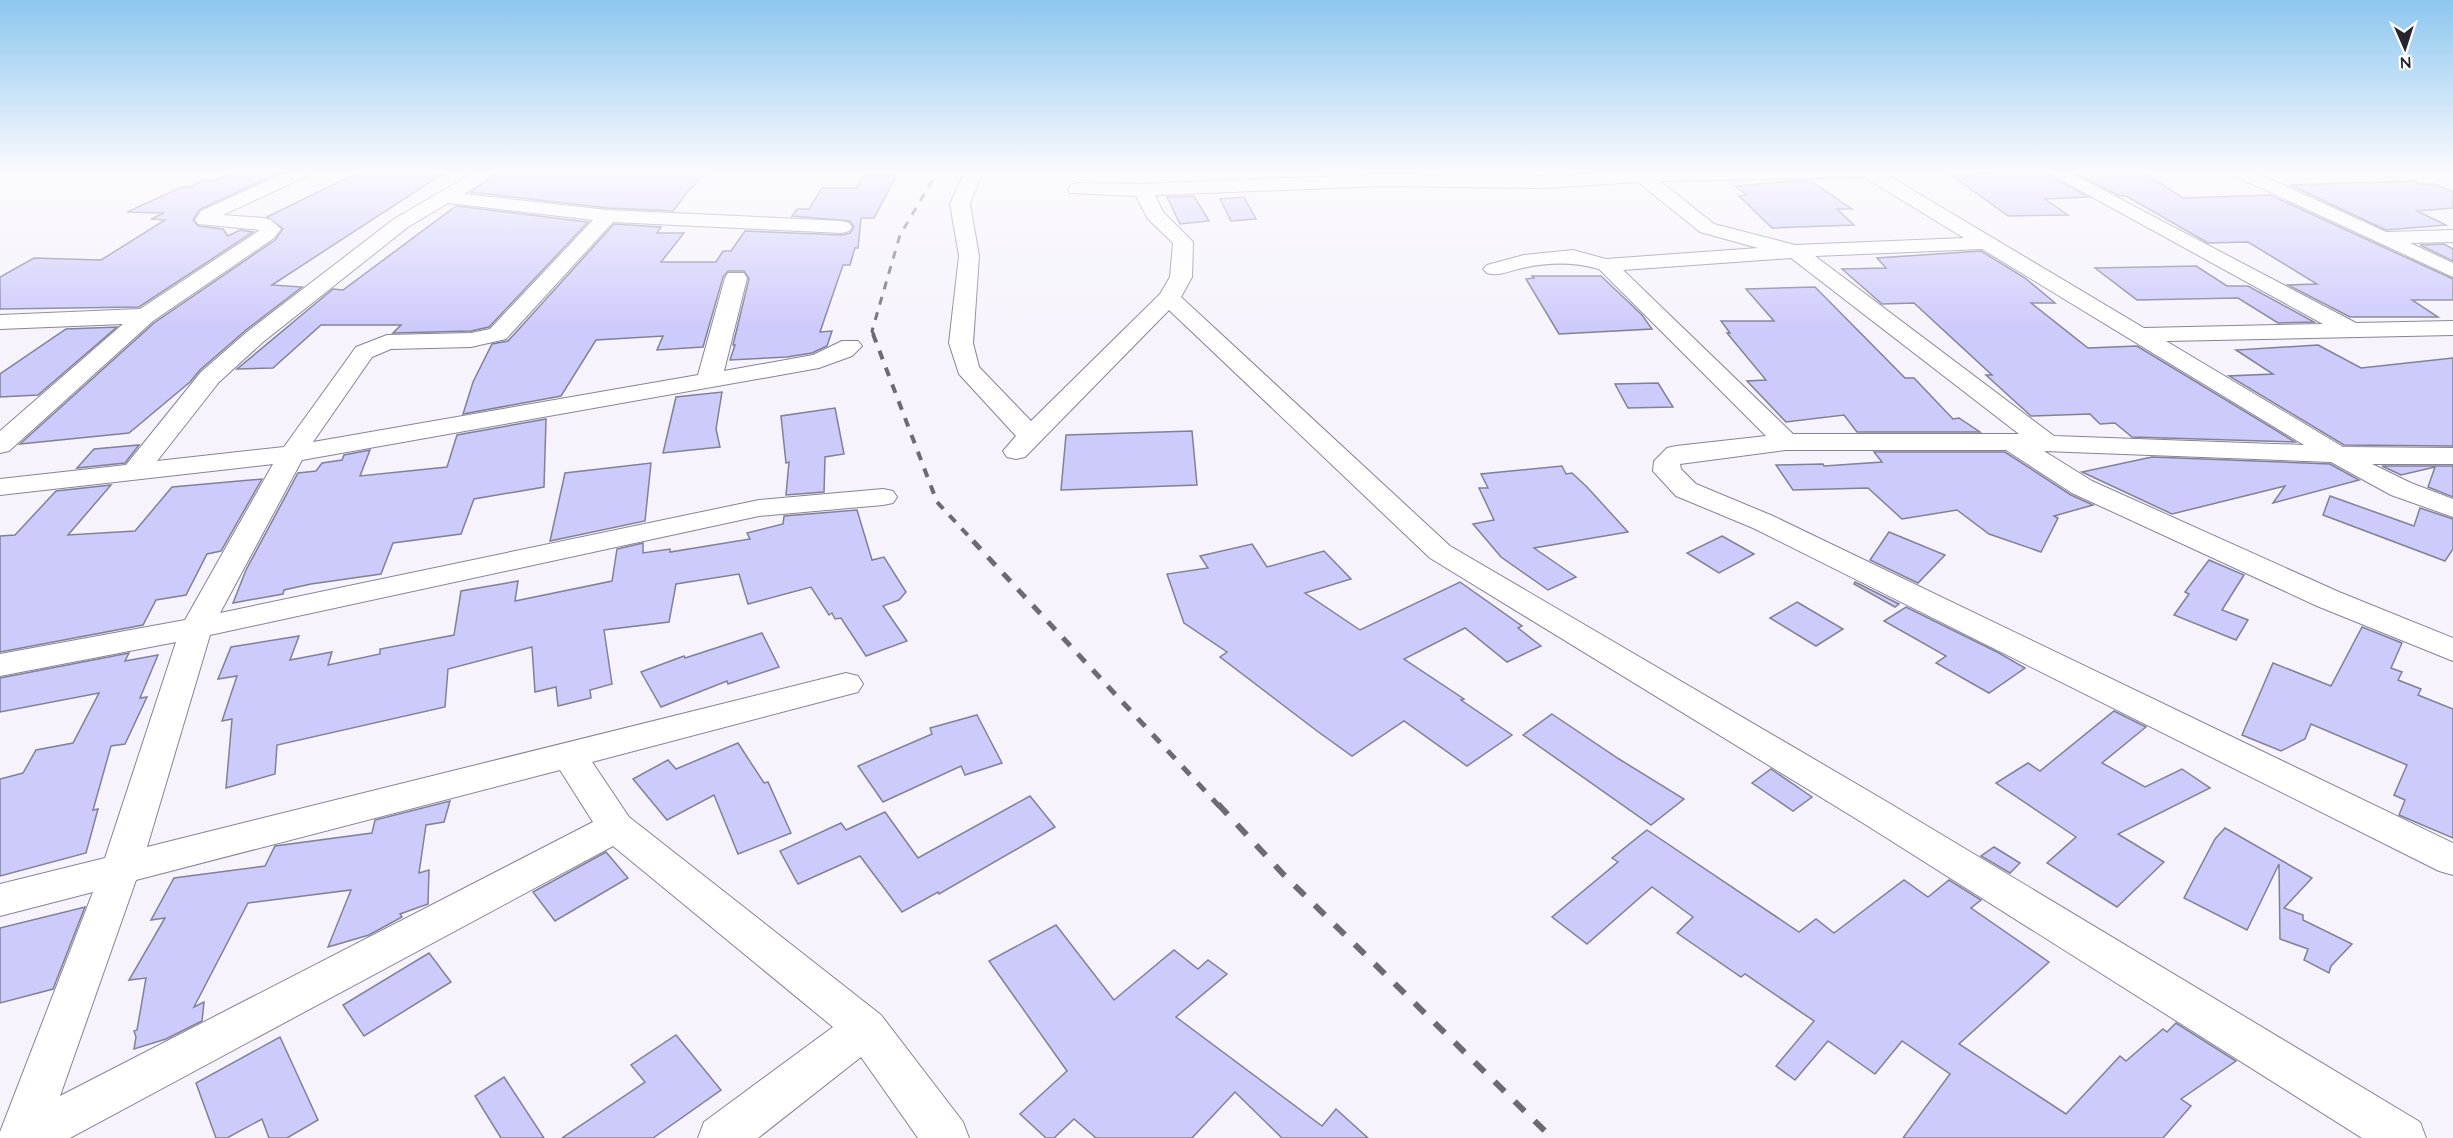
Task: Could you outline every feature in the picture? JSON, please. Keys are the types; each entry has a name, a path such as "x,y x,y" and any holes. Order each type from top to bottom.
{"street":[{"path":"0,445 11,426 145,316 267,234 271,229 264,224"},
{"path":"134,472 210,377 255,337 400,224"},
{"path":"23,1138 121,869 196,628 292,454 364,352 387,342 471,340 498,334 600,224"},
{"path":"780,224 842,227"},
{"path":"963,224 969,256 961,343 968,369 1024,443 1168,298 1181,277 1183,242 1164,224"},
{"path":"1702,224 1707,228 1795,251 2047,443"},
{"path":"1953,224 2334,453 2401,489 2453,509"},
{"path":"2153,224 2351,330"},
{"path":"2350,224 2453,271"},
{"path":"2379,238 2453,236"},
{"path":"1494,269 1524,261 1573,256 1606,265 1795,251 1984,243"},
{"path":"1606,265 1786,442"},
{"path":"709,380 736,278"},
{"path":"1168,298 1440,552 1876,813 2403,1138"},
{"path":"0,322 145,316"},
{"path":"2138,335 2453,328"},
{"path":"0,488 292,454 819,361 844,351 850,346"},
{"path":"2453,456 2400,457 2012,442 1786,442 1676,454 1666,461 1667,471 1686,490 1763,522 2453,860"},
{"path":"2012,442 2082,487 2328,599 2453,650"},
{"path":"0,665 196,628 759,508 883,497"},
{"path":"0,900 846,684"},
{"path":"568,754 616,827 866,1028 946,1138"},
{"path":"23,1138 616,827"},
{"path":"721,1138 866,1028"}],"building":[{"path":"158,224 196,224 223,229 228,236 240,230 253,232 139,307 0,309 0,277 34,258 101,260"},
{"path":"276,224 365,224 272,285 302,287 246,330 200,370 190,382 129,433 20,444 154,323 275,240 283,229"},
{"path":"432,224 586,224 489,327 471,331 393,333 401,325 321,325 273,368 237,369 333,289 343,290"},
{"path":"614,224 661,227 657,233 684,233 661,262 716,262 723,251 731,251 745,231 842,235 850,233 854,227 852,224 860,224 858,248 855,248 850,265 843,265 820,332 832,331 827,346 812,353 787,357 730,360 749,279 744,271 728,271 723,277 703,347 657,350 663,336 596,340 561,396 463,414 473,382 492,344 508,341"},
{"path":"1768,224 1854,225 1772,228"},
{"path":"2175,224 2333,224 2453,279 2453,300 2412,300 2438,317 2350,317 2288,285 2317,284 2248,242 2208,243"},
{"path":"2373,224 2446,225 2386,230"},
{"path":"2444,244 2453,249 2453,261 2420,245"},
{"path":"1981,251 2025,278 2055,303 2031,303 2088,348 2137,346 2295,442 2132,437 2115,423 2100,424 2090,414 2031,416 1986,375 1992,375 1914,303 1882,304 1842,269 1886,268 1877,258"},
{"path":"2196,266 2227,286 2248,286 2314,322 2278,323 2238,298 2137,300 2095,268"},
{"path":"1532,276 1601,276 1642,315 1652,329 1559,334 1526,279 1534,278"},
{"path":"1815,287 1905,378 1914,378 1953,419 1959,418 1980,432 1857,432 1844,415 1786,422 1747,381 1766,380 1727,333 1730,333 1721,321 1774,321 1746,289"},
{"path":"117,327 38,395 0,397 0,374 66,329"},
{"path":"2318,345 2361,368 2453,358 2453,446 2344,445 2229,376 2273,374 2236,350"},
{"path":"1658,383 1673,407 1628,408 1615,384"},
{"path":"722,392 716,429 720,447 663,453 676,397"},
{"path":"835,408 844,454 825,457 824,492 786,495 789,462 786,463 781,416"},
{"path":"546,419 544,487 474,499 461,534 393,543 381,574 311,584 284,590 283,594 233,603 246,570 298,473 316,471 322,463 342,460 344,455 370,450 360,476 447,467 457,435"},
{"path":"1192,431 1197,485 1061,490 1066,435"},
{"path":"139,445 125,463 77,468 94,449"},
{"path":"1874,452 2005,452 2071,495 2093,505 2054,516 2058,518 2041,552 1989,534 1957,510 1902,519 1868,488 1793,490 1776,465 1823,464 1824,466 1882,462"},
{"path":"2152,457 2330,464 2359,480 2273,503 2285,486 2172,514 2082,472"},
{"path":"651,463 645,521 550,541 565,473"},
{"path":"1562,466 1566,474 1572,473 1587,487 1628,532 1534,548 1576,577 1548,590 1501,557 1473,524 1494,520 1479,488 1488,488 1481,474"},
{"path":"2382,466 2453,466 2453,497 2428,487 2435,467 2401,475"},
{"path":"262,479 221,551 207,554 186,595 156,600 143,625 0,652 0,536 15,535 56,491 111,485 68,535 135,531 172,487"},
{"path":"2330,496 2414,526 2420,508 2453,519 2453,549 2445,561 2323,515"},
{"path":"857,510 872,560 884,557 906,592 899,600 883,606 907,641 866,656 841,618 835,619 832,613 829,615 811,587 748,604 739,574 676,584 669,622 604,630 612,684 590,690 591,698 558,706 556,687 535,692 532,647 448,669 445,707 277,745 275,774 226,788 232,719 222,721 237,676 218,679 231,647 299,636 290,660 332,652 328,665 380,654 380,649 454,635 461,591 518,581 515,601 612,581 617,549 643,543 643,553 670,549 670,552 750,539 747,533 783,524 784,516"},
{"path":"1889,532 1945,555 1918,583 1870,560"},
{"path":"1722,536 1754,554 1719,573 1687,553"},
{"path":"1252,544 1267,567 1324,551 1351,579 1305,593 1360,630 1460,582 1522,626 1518,628 1541,646 1507,662 1465,628 1404,659 1464,699 1461,700 1512,735 1467,766 1404,721 1352,756 1317,731 1220,657 1227,652 1184,623 1167,574 1208,568 1200,556"},
{"path":"2209,560 2244,575 2222,610 2248,620 2236,640 2174,615 2189,594 2185,592"},
{"path":"1855,582 1899,604 1895,607 1854,584"},
{"path":"1797,602 1843,629 1816,646 1770,618"},
{"path":"1906,607 2025,668 1989,693 1936,663 1946,656 1884,621"},
{"path":"2362,627 2402,643 2391,668 2402,672 2398,680 2421,689 2418,695 2453,709 2453,838 2399,815 2405,800 2394,795 2407,765 2311,724 2305,739 2281,751 2242,735 2273,663 2331,686"},
{"path":"762,633 779,667 728,684 727,681 661,707 641,672 684,656 685,658"},
{"path":"129,653 125,661 158,655 140,698 147,697 125,744 111,746 93,810 98,809 86,853 0,876 0,779 23,773 36,750 73,743 99,693 0,712 0,678"},
{"path":"2114,711 2146,727 2102,763 2145,787 2182,769 2210,788 2118,834 2164,862 2117,907 2047,863 2076,837 1996,783 2028,763 2040,771"},
{"path":"1552,714 1684,799 1651,825 1523,735"},
{"path":"977,715 1002,763 965,775 961,766 883,802 858,766 932,734 930,728"},
{"path":"738,743 764,783 768,782 791,833 738,854 714,795 667,820 633,779 668,760 676,769"},
{"path":"1771,769 1812,797 1793,811 1752,783"},
{"path":"1030,796 1055,827 939,894 938,892 902,912 860,856 798,884 780,851 841,823 846,830 885,812 918,858"},
{"path":"450,801 444,822 426,825 419,873 429,870 428,904 400,914 402,917 369,935 328,947 351,890 248,903 194,1007 204,1002 202,1021 166,1039 134,1049 136,1037 134,1031 137,1030 146,978 129,980 165,918 151,920 174,878 265,866 275,846 372,833 375,820"},
{"path":"2225,828 2312,878 2284,908 2303,915 2303,920 2352,944 2331,966 2329,973 2304,960 2308,949 2280,939 2279,864 2247,930 2184,898 2215,839"},
{"path":"1647,830 1799,932 1816,919 1834,933 1904,880 1928,897 1949,880 1981,900 1971,908 2049,962 1959,1044 2066,1114 2120,1056 2126,1061 2163,1029 2167,1032 2176,1023 2236,1061 2181,1099 2191,1106 2163,1138 1903,1138 1950,1074 1902,1041 1875,1074 1828,1041 1795,1080 1776,1066 1814,1021 1745,974 1741,977 1677,933 1693,917 1652,887 1587,944 1552,917 1618,862 1612,858"},
{"path":"1994,847 2020,863 2010,873 1981,856"},
{"path":"606,852 628,878 555,921 533,892"},
{"path":"85,907 53,989 0,1003 0,928"},
{"path":"1056,925 1114,1000 1174,950 1198,969 1208,960 1227,974 1176,1017 1322,1126 1336,1109 1368,1138 1282,1138 1235,1092 1192,1138 1096,1138 1074,1119 1054,1138 1046,1138 1020,1114 1067,1071 989,961"},
{"path":"429,953 451,982 364,1036 343,1005"},
{"path":"676,1035 721,1090 653,1138 562,1138 645,1082 631,1065"},
{"path":"280,1037 318,1120 287,1138 269,1138 262,1119 227,1138 216,1138 196,1083"},
{"path":"504,1077 544,1138 501,1138 475,1096"}],"railway":[{"path":"874,335 872,331 900,235 906,224"},
{"path":"873,334 937,502 975,543"},
{"path":"973,541 1219,806"},
{"path":"1218,804 1284,875 1552,1138"}]}
